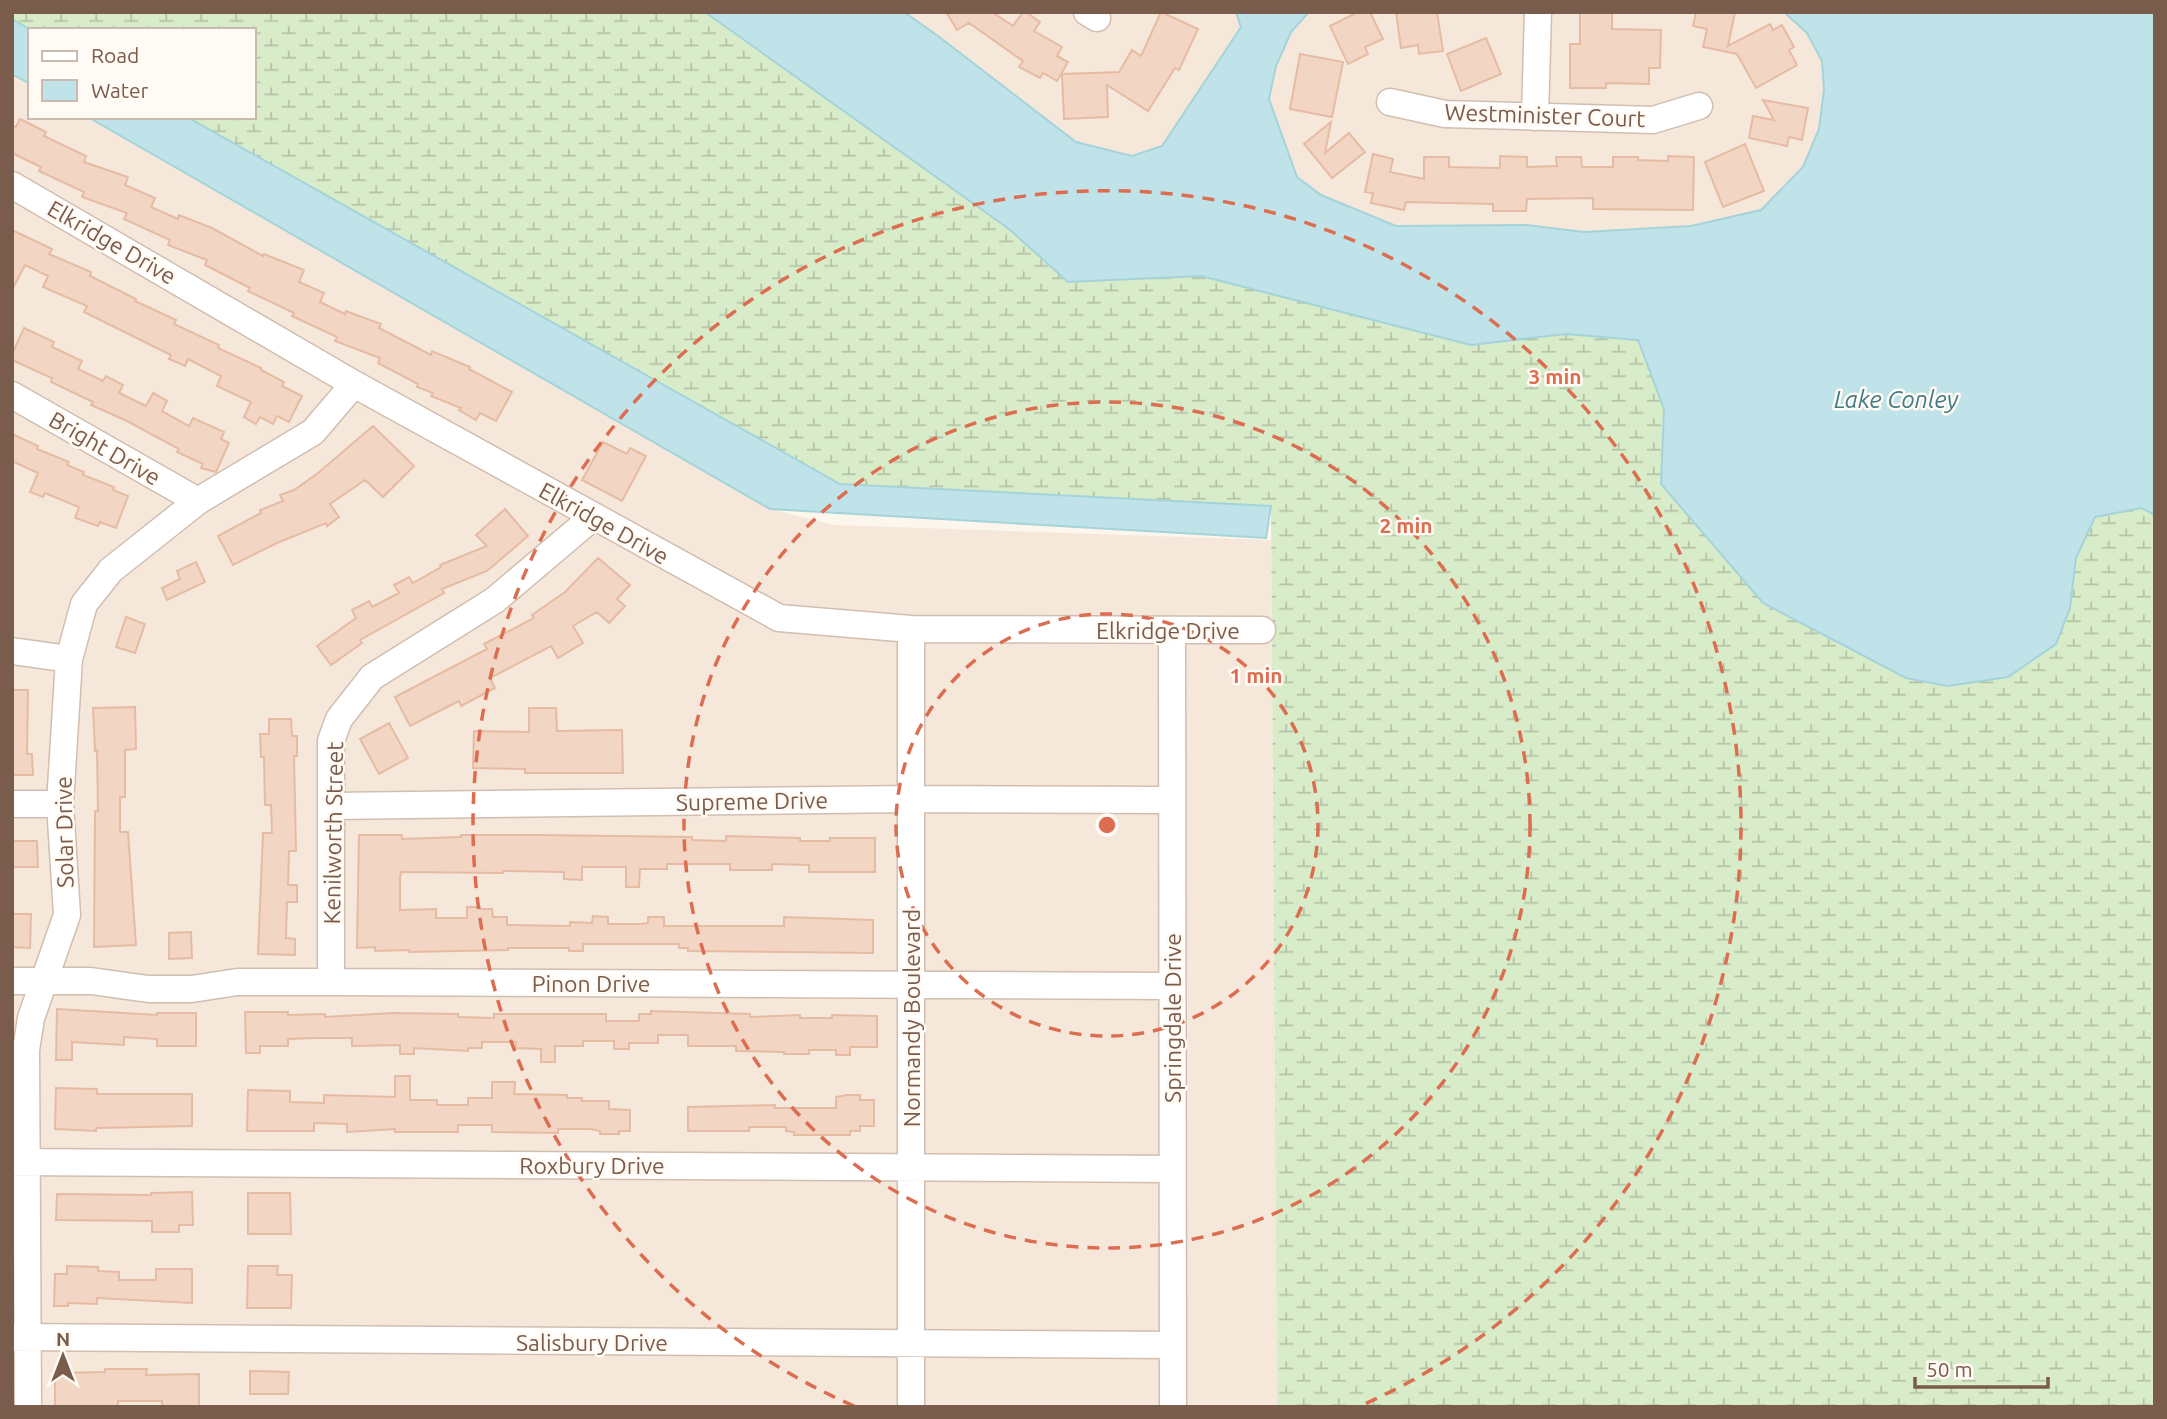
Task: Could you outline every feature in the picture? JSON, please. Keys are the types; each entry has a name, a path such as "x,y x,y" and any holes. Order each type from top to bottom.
{"street":[{"path":"1535,117 1538,12"},
{"name":"Westminister Court","path":"1391,102 1445,114 1653,120 1699,106"},
{"name":"Elkridge Drive","path":"12,185 354,384 779,618 911,629 1262,630"},
{"name":"Solar Drive","path":"28,1407 20,1337 19,1162 26,1050 31,1018 67,915 60,804 69,659 84,604 111,570 198,501 313,432 354,384"},
{"name":"Bright Drive","path":"12,395 198,501"},
{"name":"Kenilworth Street","path":"331,982 331,741 339,719 372,677 495,600 593,517"},
{"name":"Normandy Boulevard","path":"911,629 911,1407"},
{"name":"Springdale Drive","path":"1172,630 1173,1407"},
{"path":"12,651 69,659"},
{"name":"Supreme Drive","path":"332,806 911,799 1172,800"},
{"path":"12,804 60,804"},
{"name":"Pinon Drive","path":"12,981 91,981 148,989 192,989 237,982 1171,986"},
{"name":"Roxbury Drive","path":"19,1162 1172,1168"},
{"name":"Salisbury Drive","path":"20,1337 1173,1345"}],"shaded area":[{"path":"801,12 1914,12 1795,248 1106,219"},
{"path":"12,74 28,83 28,119 91,119 770,509 834,525 1271,540 1277,1407 12,1407"}],"green space":[{"path":"12,12 705,12 1009,229 1068,282 1201,276 1471,345 1566,334 1639,340 1664,409 1661,484 1763,603 1906,678 1948,686 2009,677 2056,644 2070,608 2076,558 2095,517 2142,508 2155,515 2155,1407 1277,1407 1271,506 840,484 191,119 256,119 256,28 28,28 12,19"}],"water":[{"name":"Lake Conley","path":"705,12 904,12 1076,142 1132,156 1162,146 1241,27 1236,12 1309,12 1291,32 1276,66 1269,99 1297,177 1321,195 1396,226 1527,225 1584,232 1691,226 1761,210 1803,167 1819,129 1824,90 1822,61 1807,33 1784,12 2155,12 2155,515 2142,508 2095,517 2076,558 2070,608 2056,644 2008,677 1948,686 1906,678 1763,603 1661,484 1664,409 1638,340 1566,334 1471,345 1201,276 1068,282 1009,229"},
{"path":"12,19 28,28 28,83 12,74"},
{"path":"91,119 191,119 840,484 1271,506 1266,538 770,509"}],"building":[{"path":"946,12 992,12 1013,26 1023,12 1026,12 1040,22 1034,31 1062,47 1057,56 1068,62 1057,81 1043,73 1040,78 1019,67 1023,61 969,23 957,30"},
{"path":"1161,12 1198,29 1179,70 1175,68 1148,111 1107,85 1108,117 1064,119 1062,74 1119,72 1132,50 1141,56"},
{"path":"1358,12 1370,12 1383,39 1365,47 1368,54 1348,64 1330,26"},
{"path":"1396,12 1437,12 1443,51 1419,54 1418,45 1401,48"},
{"path":"1580,12 1612,12 1612,29 1661,30 1660,68 1649,68 1649,84 1606,83 1606,88 1570,88 1570,44 1580,44"},
{"path":"1696,12 1735,12 1728,46 1770,24 1773,30 1782,25 1794,47 1789,50 1797,65 1756,88 1737,54 1703,47 1707,29 1693,26"},
{"path":"1486,38 1501,74 1461,91 1447,54"},
{"path":"1300,54 1343,62 1332,117 1290,109"},
{"path":"1763,100 1808,108 1802,140 1789,137 1787,146 1749,138 1753,116 1774,120"},
{"path":"20,119 46,132 44,136 86,156 84,162 128,177 125,185 155,198 151,207 178,219 179,215 212,228 263,256 264,254 304,270 299,282 324,293 320,302 345,314 346,311 381,324 379,328 431,355 432,351 470,367 469,369 512,392 496,421 480,413 476,420 459,410 461,408 431,396 433,393 417,387 418,384 378,363 380,358 335,341 337,337 292,316 294,313 248,291 250,288 205,265 207,260 168,245 170,240 124,219 127,213 82,197 84,192 39,171 41,167 12,153 12,125 16,127"},
{"path":"1331,122 1325,153 1349,133 1365,152 1332,178 1304,144"},
{"path":"1745,144 1764,191 1723,207 1705,162"},
{"path":"1373,154 1393,159 1390,172 1424,179 1424,157 1449,157 1449,167 1500,168 1500,156 1527,157 1527,167 1557,166 1556,157 1581,157 1582,167 1613,167 1613,157 1668,161 1668,156 1694,157 1693,210 1593,209 1593,198 1527,199 1526,211 1493,211 1493,204 1406,202 1404,210 1371,203 1373,193 1365,192"},
{"path":"12,230 52,249 49,254 91,272 90,276 176,320 174,324 219,345 218,348 284,382 282,386 302,396 289,422 277,416 273,424 260,417 256,424 244,417 251,402 217,386 221,376 188,359 185,366 169,359 171,355 84,312 87,306 43,287 48,276 25,265 12,290"},
{"path":"24,328 54,342 52,347 82,361 78,369 103,381 106,376 123,385 119,393 146,406 153,393 167,401 162,411 189,426 193,418 224,432 221,439 229,443 216,472 201,468 203,464 177,452 179,449 91,405 93,402 51,382 52,378 12,360 12,354"},
{"path":"373,426 414,466 383,497 365,480 330,504 339,517 327,526 326,523 277,543 233,565 218,536 261,513 260,510 283,501 280,495 294,490 318,473"},
{"path":"12,434 38,446 37,449 69,462 67,465 84,472 83,475 114,487 113,490 128,496 116,528 100,522 98,526 75,518 79,507 45,493 43,497 30,492 38,473 12,461"},
{"path":"603,442 627,454 630,448 646,456 622,501 582,480"},
{"path":"505,509 528,536 487,571 442,589 444,593 360,640 362,643 331,665 317,646 356,618 352,610 369,601 372,607 399,593 394,585 409,577 413,583 441,567 440,565 487,546 476,535"},
{"path":"598,558 630,585 617,599 625,606 609,623 597,612 573,626 583,643 558,658 551,646 490,678 495,688 461,706 459,701 410,726 395,697 487,649 484,644 534,618 532,615 565,592"},
{"path":"196,562 205,582 167,600 162,588 180,579 177,571"},
{"path":"126,617 145,624 135,653 116,647"},
{"path":"12,690 28,690 27,754 32,754 33,775 12,775"},
{"path":"135,707 136,749 125,750 125,797 120,797 120,832 128,832 136,945 94,947 95,811 98,811 93,708"},
{"path":"529,708 556,708 557,731 622,730 623,773 525,773 525,769 473,768 474,731 529,732"},
{"path":"269,719 291,719 292,736 297,736 297,756 294,756 296,851 289,851 288,885 297,885 297,902 287,902 286,938 295,939 295,955 258,954 263,833 272,833 271,805 265,805 264,757 261,757 260,734 269,734"},
{"path":"389,723 408,758 379,774 360,739"},
{"path":"359,835 402,835 402,839 461,835 692,837 692,840 726,841 726,836 800,838 800,841 875,838 875,872 809,872 809,865 772,864 772,870 730,870 730,864 667,864 667,869 640,869 639,887 626,887 626,867 582,867 582,880 564,879 564,872 503,871 401,872 400,879 400,910 436,909 436,918 467,918 467,907 480,907 492,909 493,917 507,917 507,925 570,926 570,922 592,923 593,916 608,917 608,924 641,924 648,923 648,917 664,917 664,926 784,926 784,917 873,920 873,953 688,951 688,948 679,948 679,944 583,944 583,951 569,951 569,948 508,948 409,952 375,951 375,947 357,948"},
{"path":"12,841 37,841 38,867 12,867"},
{"path":"12,914 31,914 30,948 12,947"},
{"path":"191,932 192,958 169,959 169,933"},
{"path":"57,1009 157,1015 196,1013 196,1046 157,1046 157,1039 124,1037 124,1045 72,1042 72,1060 56,1060"},
{"path":"651,1011 750,1014 750,1017 877,1016 877,1047 850,1047 850,1055 836,1055 836,1050 784,1054 736,1051 736,1046 688,1046 688,1035 658,1035 658,1043 629,1043 629,1049 614,1049 614,1041 583,1041 583,1046 555,1046 555,1062 541,1062 541,1049 516,1048 516,1042 482,1042 482,1048 468,1048 468,1051 414,1048 414,1054 400,1054 400,1045 352,1046 352,1038 316,1038 288,1039 288,1046 260,1046 260,1053 246,1053 245,1012 325,1014 325,1017 393,1013 458,1014 458,1017 494,1018 494,1014 606,1014 606,1021 639,1021 639,1014 651,1014"},
{"path":"395,1076 410,1076 410,1100 437,1100 437,1105 468,1105 468,1098 492,1098 492,1082 515,1082 514,1094 567,1095 567,1098 582,1098 582,1101 609,1101 609,1109 630,1110 630,1131 619,1131 619,1134 600,1134 600,1131 591,1129 558,1129 558,1133 492,1132 492,1125 458,1125 458,1132 395,1132 395,1129 347,1132 347,1124 314,1123 314,1131 247,1131 248,1090 290,1091 290,1102 324,1103 324,1095 395,1097"},
{"path":"56,1088 97,1089 97,1094 192,1094 192,1126 96,1128 96,1131 55,1129"},
{"path":"860,1095 860,1100 874,1100 874,1126 860,1126 860,1131 850,1131 850,1135 794,1135 794,1132 786,1131 786,1127 749,1127 749,1131 688,1131 688,1107 775,1105 775,1108 836,1108 836,1097"},
{"path":"192,1192 193,1225 179,1225 179,1232 152,1232 152,1221 56,1220 57,1194 151,1195"},
{"path":"248,1193 290,1193 291,1234 248,1234"},
{"path":"67,1266 98,1267 98,1271 119,1272 119,1280 156,1280 156,1269 192,1269 192,1303 97,1298 97,1304 68,1303 68,1306 54,1306 55,1274 67,1274"},
{"path":"248,1266 278,1266 277,1275 292,1275 291,1308 247,1308"},
{"path":"105,1369 147,1369 146,1375 199,1374 199,1407 162,1407 162,1401 118,1401 118,1407 55,1406 55,1373 105,1372"},
{"path":"250,1371 289,1372 288,1394 250,1394"}]}
